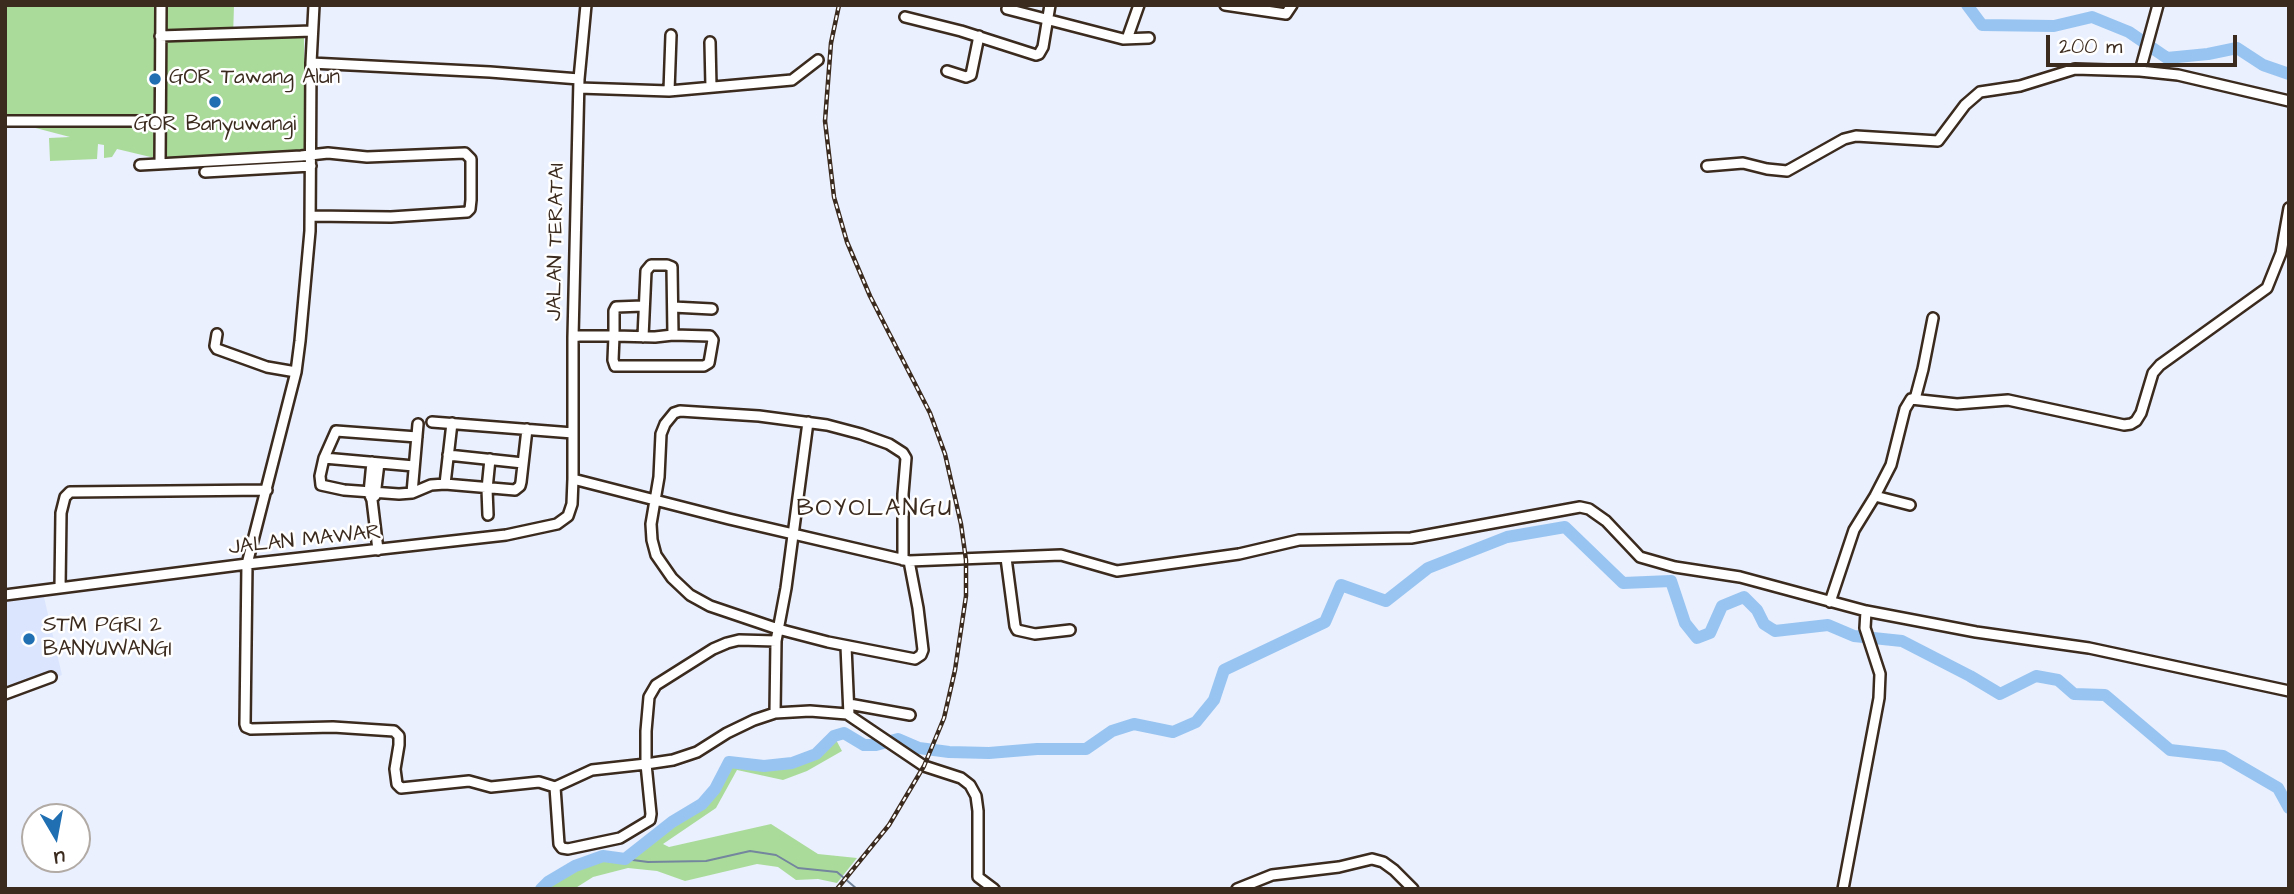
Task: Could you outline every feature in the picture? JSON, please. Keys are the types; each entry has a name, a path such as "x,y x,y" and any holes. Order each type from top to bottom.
{"street":[{"path":"160,164 161,5"},
{"path":"314,5 311,63 311,216 296,372 247,564 246,727 333,727 394,731 399,736 395,769 397,785 401,788 469,781 491,787 539,782 555,787 592,770 673,760 697,752 727,733 775,713 827,711 849,715 924,766 961,778 970,785 976,796 978,811 978,877 994,889"},
{"name":"JALAN TERATAI","path":"573,479 573,334 579,84 586,5"},
{"path":"905,17 979,36 1031,55 1039,54 1043,47 1050,5"},
{"path":"1127,39 1139,5"},
{"path":"1225,5 1286,15 1292,5"},
{"path":"2140,71 2158,5"},
{"path":"1007,9 1127,39 1149,38"},
{"path":"160,36 312,31"},
{"path":"670,91 671,35"},
{"path":"947,72 966,77 971,75 979,36"},
{"path":"709,42 711,86"},
{"path":"311,63 490,72 579,84 670,91 792,80 818,60"},
{"path":"1707,166 1743,163 1787,171 1844,139 1856,136 1938,141 1965,105 1980,92 2020,86 2075,69 2178,75 2289,101"},
{"path":"5,121 160,121"},
{"path":"140,165 328,153 359,157 465,153 472,162 471,200 467,212 391,217 311,216"},
{"path":"205,172 311,166"},
{"path":"1830,602 1854,530 1875,496 1895,455 1908,402 1915,399 1957,404 2008,400 2124,425 2131,424 2141,413 2152,373 2179,350 2264,292 2285,254 2289,208"},
{"path":"643,334 647,268 667,265 672,267 673,275 673,335"},
{"path":"573,334 614,334 643,334 710,337 713,340 709,363 704,366 615,366 614,334 616,307 643,306"},
{"path":"673,307 712,309"},
{"path":"1915,399 1933,318"},
{"path":"217,334 217,349 267,367 296,372"},
{"path":"685,411 808,422 888,444 905,457 906,561 922,632 921,655 915,659 778,629 710,606 690,595 672,578 656,555 651,524 655,500 661,433 674,413 685,411"},
{"path":"432,422 573,433"},
{"path":"775,713 776,641 794,533 808,422"},
{"path":"445,484 452,423"},
{"path":"412,493 418,424"},
{"path":"417,437 339,431 334,433 324,458 321,485 372,495 412,493 431,485 445,484 487,489 518,489 527,429"},
{"path":"448,455 523,463"},
{"path":"324,458 414,466"},
{"path":"488,515 490,459"},
{"path":"375,463 372,495 378,550"},
{"path":"573,479 906,561 1061,555 1117,571 1238,554 1299,540 1411,538 1570,508 1589,509 1606,522 1640,557 1675,567 1740,578 1866,611 1976,632 2089,648 2289,691"},
{"name":"JALAN MAWAR","path":"5,595 506,535 557,524 570,511 573,479"},
{"path":"60,588 61,513 65,497 70,492 267,490"},
{"path":"1875,496 1910,505"},
{"path":"1006,558 1014,626 1017,630 1035,634 1070,630"},
{"path":"1843,889 1879,698 1880,674 1865,629 1866,611"},
{"path":"555,787 557,833 562,848 620,838 647,823 651,817 646,764 649,697 656,685 727,643 739,640 776,641"},
{"path":"846,646 849,715"},
{"path":"5,694 51,677"},
{"path":"849,704 910,715"},
{"path":"1237,889 1272,875 1339,867 1372,859 1383,862 1394,870 1413,889"}],"shaded area":[{"name":"STM PGRI 2 BANYUWANGI","path":"44,597 62,675 5,698 5,602"}],"green space":[{"name":"GOR Tawang Alun","path":"5,5 234,5 233,38 304,37 305,152 163,160 117,149 112,157 104,158 104,145 98,144 97,159 50,161 49,138 70,137 5,120"},
{"path":"834,736 842,751 807,771 783,780 737,770 716,808 663,844 669,847 771,824 818,854 857,858 837,883 818,879 796,880 778,867 757,864 685,881 657,871 628,868 593,877 574,889 541,889 575,866 603,856 625,859 672,822 702,804 715,789 729,762 764,766 792,763 816,754"}],"waterway":[{"path":"1967,5 1982,25 2054,26 2092,17 2129,32 2167,58 2237,48 2263,65 2289,74"},
{"path":"541,889 575,866 603,856 625,859 672,822 702,804 715,789 729,762 764,766 792,763 816,754 834,736 844,733 864,745 898,739 919,748 989,753 1086,749 1112,731 1134,724 1173,732 1196,722 1214,700 1224,670 1325,622 1341,585 1386,601 1428,568 1507,537 1565,527 1623,583 1671,581 1685,623 1697,638 1710,633 1722,606 1744,597 1757,610 1764,624 1775,631 1828,625 1854,636 1902,641 2000,694 2036,676 2058,680 2074,694 2105,695 2170,750 2223,756 2278,788 2289,808"},
{"path":"625,859 648,862 706,861 750,851 776,855 798,868 837,872 857,889"}],"railway":[{"path":"837,889 889,825 924,766 944,718 955,670 966,596 966,560 961,524 945,454 930,413 870,296 847,242 834,197 825,121 831,43 839,5"}],"place":[{"name":"GOR Tawang Alun","path":"155,79"},
{"name":"GOR Banyuwangi","path":"215,102"},
{"name":"STM PGRI 2 BANYUWANGI","path":"29,639"}],"district":[{"name":"BOYOLANGU","path":"875,510"}]}
